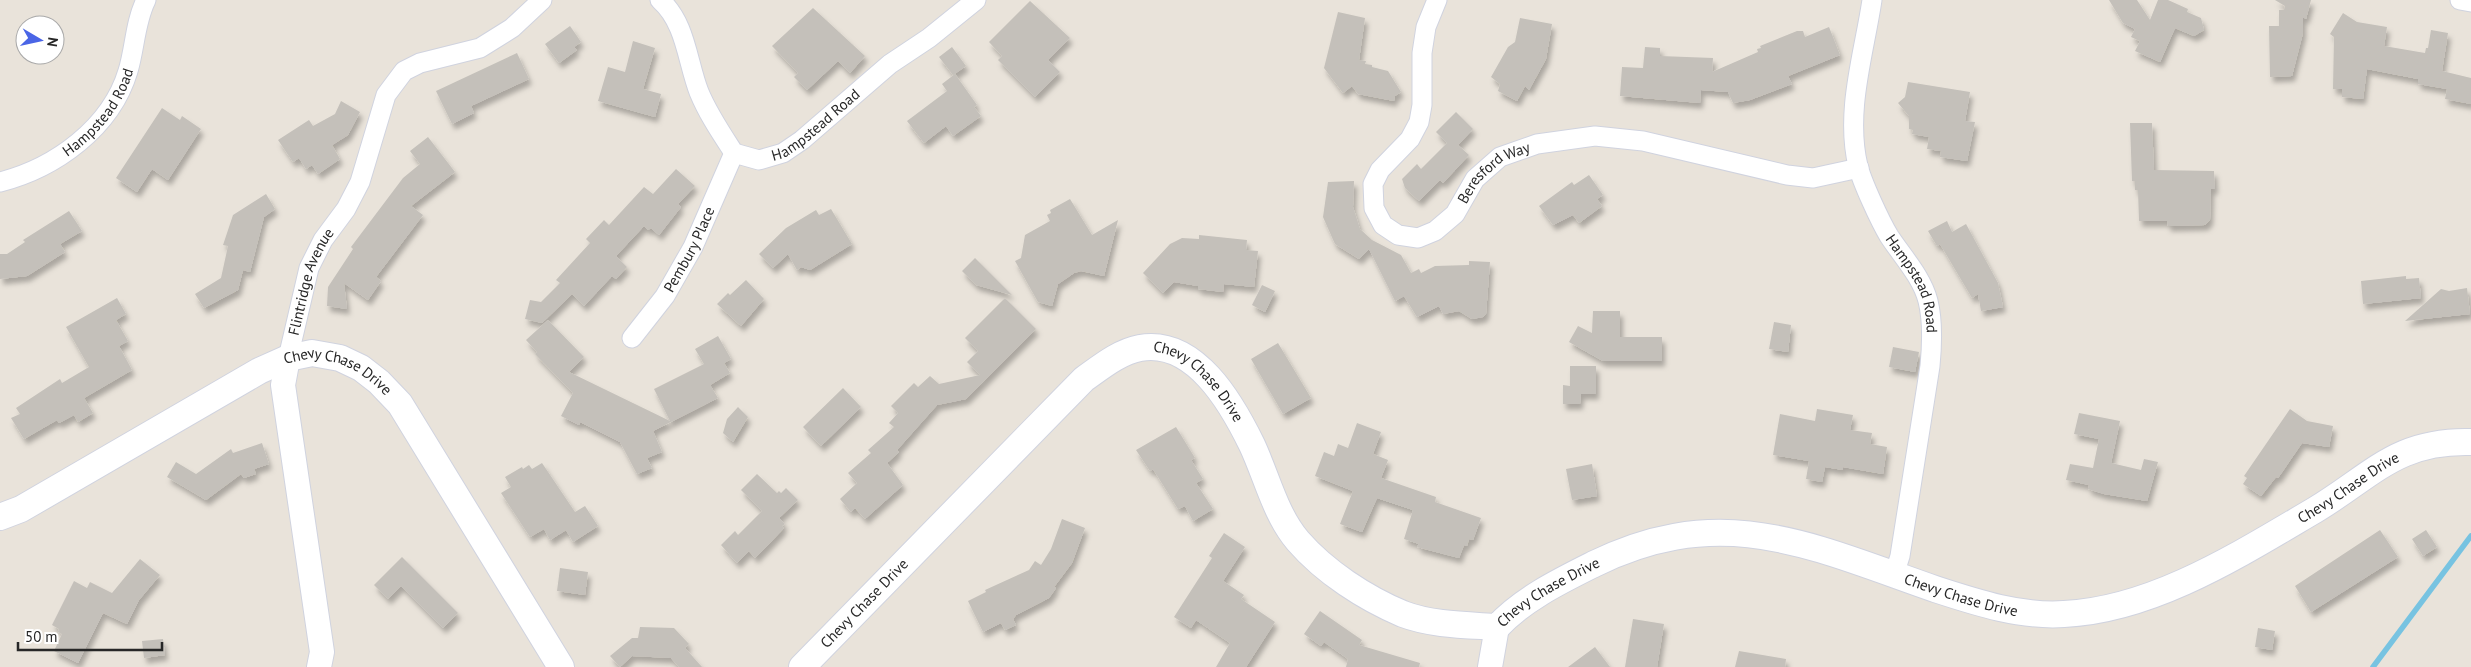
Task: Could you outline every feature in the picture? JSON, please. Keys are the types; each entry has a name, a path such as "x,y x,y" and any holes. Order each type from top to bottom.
{"main road":[{"name":"Chevy Chase Drive","path":"802,667 1084,379 1117,357 1140,348 1156,348 1176,352 1199,367 1220,389 1252,445 1286,523 1298,540 1344,582 1404,614 1437,622 1497,627 1510,613 1564,579 1612,556 1654,542 1692,534 1729,532 1786,539 1824,550 1976,602 2024,612 2062,614 2126,604 2164,591 2231,557 2317,509 2396,456 2420,447 2443,442 2471,442"},
{"name":"Chevy Chase Drive","path":"0,517 21,509 259,371 288,358 312,353 340,358 362,368 400,404 561,667"}],"street":[{"name":"Hampstead Road","path":"0,182 21,177 66,152 95,128 116,101 128,71 146,0"},
{"name":"Flintridge Avenue","path":"319,667 322,652 283,386 309,268 323,240 346,209 360,182 386,95 404,71 420,63 480,48 512,28 542,0"},
{"path":"660,0 680,28 699,91 710,117 734,153"},
{"name":"Hampstead Road","path":"734,153 759,160 783,153 802,140 890,64 929,38 976,0"},
{"name":"Hampstead Road","path":"1872,0 1854,110 1854,142 1859,168 1888,234 1913,269 1928,300 1932,342 1930,366 1903,537 1894,575"},
{"path":"2460,0 2471,2"},
{"name":"Beresford Way","path":"1433,1 1422,53 1422,105 1419,122 1410,139 1380,170 1373,184 1374,208 1383,225 1398,235 1418,238 1436,231 1455,214 1475,179 1500,157 1547,143 1595,136 1642,141 1788,175 1813,178 1859,168"},
{"name":"Pembury Place","path":"632,338 665,296 693,247 734,153"},
{"path":"1490,667 1497,627"}],"building":[{"path":"2109,0 2137,0 2150,20 2158,0 2168,0 2188,9 2187,12 2201,18 2204,30 2194,36 2175,28 2160,62 2135,51 2140,41 2131,37 2135,29 2123,23"},
{"path":"2275,0 2311,0 2306,19 2303,17 2303,33 2292,76 2270,77 2269,26 2279,26 2279,10 2284,10 2285,6"},
{"path":"1030,1 1070,38 1048,60 1060,72 1035,97 998,60 1002,56 989,42"},
{"path":"813,8 865,56 850,73 838,61 807,90 794,77 798,73 772,46"},
{"path":"1338,12 1365,18 1359,60 1366,61 1365,64 1372,65 1372,67 1388,71 1401,92 1395,96 1394,101 1358,94 1352,86 1343,93 1324,68"},
{"path":"2343,13 2357,22 2387,27 2384,46 2425,53 2426,48 2428,48 2431,30 2448,33 2442,71 2471,78 2471,104 2445,99 2447,89 2418,84 2418,79 2367,69 2363,99 2342,97 2342,89 2333,89 2334,37 2330,34"},
{"path":"1520,18 1552,24 1546,59 1529,90 1525,86 1517,101 1498,91 1500,84 1491,77 1508,47 1515,42"},
{"path":"570,26 581,42 574,47 577,50 559,63 545,44"},
{"path":"1829,27 1840,55 1788,76 1792,84 1750,100 1733,103 1728,92 1701,90 1700,103 1620,96 1622,67 1643,68 1645,47 1660,48 1660,56 1713,58 1712,72 1758,52 1757,49 1761,48 1760,46 1797,31 1803,31 1805,37"},
{"path":"633,41 655,48 643,89 661,94 655,117 598,101 608,67 625,72"},
{"path":"952,47 966,66 953,75 939,57"},
{"path":"517,53 529,79 471,106 474,113 452,124 436,91"},
{"path":"955,74 977,105 974,107 981,116 953,136 946,126 924,143 907,121 947,91 942,84"},
{"path":"1908,82 1970,92 1965,121 1975,122 1967,161 1940,157 1941,151 1927,149 1929,137 1912,134 1913,130 1909,129 1909,116 1898,103 1905,97"},
{"path":"341,101 360,112 348,135 332,145 340,159 318,174 312,165 306,169 299,158 293,162 278,140 309,120 313,126 335,114"},
{"path":"162,108 180,120 182,116 201,129 168,180 152,169 137,192 116,178"},
{"path":"1456,112 1473,129 1458,145 1469,155 1443,183 1440,180 1419,201 1405,188 1402,179 1417,164 1421,169 1447,143 1436,132"},
{"path":"2130,123 2152,123 2154,170 2214,171 2215,189 2211,189 2210,220 2205,225 2168,226 2167,221 2139,221 2138,190 2135,190 2135,181 2132,181"},
{"path":"428,137 455,172 411,206 423,215 376,277 381,281 368,300 344,283 347,309 327,306 328,287 353,249 351,247 403,178 420,164 410,151"},
{"path":"676,169 695,186 678,204 681,207 659,235 651,228 648,230 644,226 616,256 627,267 616,279 612,276 584,306 572,294 542,323 525,319 530,300 541,302 560,283 556,280 590,243 586,239 604,220 609,225 644,187 653,194"},
{"path":"1589,175 1603,195 1597,199 1602,206 1579,223 1573,215 1553,225 1539,206 1572,182 1574,185"},
{"path":"1354,181 1353,207 1360,229 1372,240 1401,255 1411,273 1419,269 1421,273 1435,266 1469,265 1469,261 1490,262 1486,314 1483,317 1472,319 1459,311 1443,314 1439,306 1417,317 1404,296 1395,301 1369,249 1359,259 1335,244 1323,217 1328,182"},
{"path":"266,194 275,209 264,217 250,272 243,270 238,290 204,308 195,294 221,278 228,246 223,245 233,215"},
{"path":"1070,199 1092,235 1118,220 1104,276 1081,271 1074,273 1058,284 1052,306 1038,302 1015,261 1021,258 1025,235 1050,221 1047,215 1051,213 1050,210"},
{"path":"831,209 852,244 810,270 801,267 797,270 788,254 773,268 759,254 786,228 816,210 819,215"},
{"path":"69,211 82,231 60,244 65,252 27,276 0,279 0,254 7,254 25,242 23,240"},
{"path":"1947,221 1952,232 1966,224 1998,283 2003,307 1981,311 1978,294 1972,298 1940,244 1937,246 1928,231"},
{"path":"1199,235 1247,240 1246,250 1258,251 1254,287 1224,284 1223,292 1198,289 1198,286 1174,282 1163,293 1143,273 1170,244 1182,238 1199,239"},
{"path":"975,258 1012,295 976,285 962,271"},
{"path":"2406,276 2406,279 2419,278 2421,298 2363,304 2361,281"},
{"path":"746,280 764,299 741,326 717,304"},
{"path":"1262,285 1275,291 1265,312 1252,305"},
{"path":"2467,288 2470,314 2405,321 2441,289 2449,291"},
{"path":"117,298 126,314 116,320 128,341 119,346 132,370 84,398 93,413 78,422 74,415 59,423 57,420 24,439 11,418 20,414 16,408 60,379 62,383 89,367 66,327"},
{"path":"1005,298 1036,329 966,399 937,405 897,450 899,452 887,463 903,485 865,519 855,508 851,512 840,499 857,483 848,473 871,453 868,450 894,427 889,423 898,413 891,406 914,383 918,387 930,376 939,384 980,375 967,362 978,351 965,338"},
{"path":"1593,311 1620,311 1620,337 1662,337 1662,361 1603,361 1569,342 1578,326 1592,333"},
{"path":"548,320 584,357 569,372 670,421 654,389 704,364 695,349 718,336 731,359 724,363 730,373 710,385 718,398 653,431 662,452 647,458 652,468 637,474 620,442 580,422 579,425 561,416 573,393 535,354 537,352 526,340"},
{"path":"1774,322 1791,325 1788,352 1769,349"},
{"path":"1278,343 1311,398 1283,414 1251,359"},
{"path":"1893,347 1919,352 1915,372 1889,367"},
{"path":"1570,366 1596,366 1596,394 1581,394 1580,404 1563,404 1563,385 1570,386"},
{"path":"843,388 861,407 821,446 803,427"},
{"path":"738,407 748,417 733,442 723,433 727,419"},
{"path":"1817,409 1853,415 1850,430 1872,433 1870,444 1887,447 1883,474 1843,467 1843,470 1825,467 1822,482 1806,479 1809,461 1773,455 1780,414 1815,421"},
{"path":"2290,409 2307,421 2333,426 2329,447 2302,443 2278,478 2276,477 2261,496 2243,484 2247,478 2244,476"},
{"path":"2079,413 2120,421 2111,463 2141,470 2144,459 2158,462 2147,501 2104,494 2088,489 2089,485 2066,480 2070,464 2093,468 2099,439 2074,434"},
{"path":"1357,423 1381,432 1373,454 1388,460 1381,478 1436,497 1435,502 1481,518 1473,540 1469,539 1467,546 1464,545 1459,558 1417,547 1419,544 1404,539 1413,510 1377,498 1362,532 1340,524 1353,491 1315,476 1324,452 1334,456 1338,444 1348,448"},
{"path":"1176,427 1195,458 1191,460 1203,479 1196,483 1213,509 1193,521 1185,506 1178,509 1153,469 1150,471 1136,450"},
{"path":"262,443 269,464 254,469 256,474 244,478 241,474 206,500 167,477 176,462 196,474 231,449 233,453"},
{"path":"542,463 575,512 585,506 598,526 573,542 566,530 550,540 544,529 530,537 501,493 511,487 505,477 522,467 523,469 529,465 532,469"},
{"path":"1592,464 1597,496 1572,500 1566,469"},
{"path":"757,474 777,493 779,491 781,493 786,488 798,500 779,518 785,524 782,526 784,528 767,546 755,558 749,551 737,563 721,545 735,531 738,535 762,511 741,490"},
{"path":"1062,519 1085,528 1072,563 1054,587 1056,588 1049,598 1016,615 1013,619 1016,625 1005,630 1001,623 983,632 968,601 986,592 985,590 1029,570 1035,561 1041,565 1051,549"},
{"path":"2380,530 2398,557 2311,612 2295,586"},
{"path":"2426,530 2437,547 2423,556 2412,539"},
{"path":"1224,533 1245,547 1223,581 1244,595 1241,599 1275,622 1246,667 1216,667 1230,643 1196,620 1191,628 1174,617 1212,558 1209,556"},
{"path":"402,557 458,613 443,628 401,586 388,599 374,585"},
{"path":"140,559 160,575 139,600 127,624 103,613 78,663 54,651 62,634 58,632 59,629 52,625 74,581 87,588 90,582 112,593"},
{"path":"560,568 588,572 585,595 557,591"},
{"path":"1320,611 1362,640 1359,645 1420,663 1419,667 1346,667 1348,659 1324,642 1321,646 1304,634"},
{"path":"1633,619 1664,624 1657,667 1625,667"},
{"path":"640,627 674,628 689,644 685,648 702,667 679,667 671,658 632,656 620,667 610,656 632,638 638,638"},
{"path":"2258,628 2275,631 2272,650 2255,647"},
{"path":"163,639 165,655 144,658 142,641"},
{"path":"1595,647 1610,667 1568,667"},
{"path":"1739,651 1786,659 1785,667 1735,667"}],"waterway":[{"path":"2373,667 2471,536"}]}
